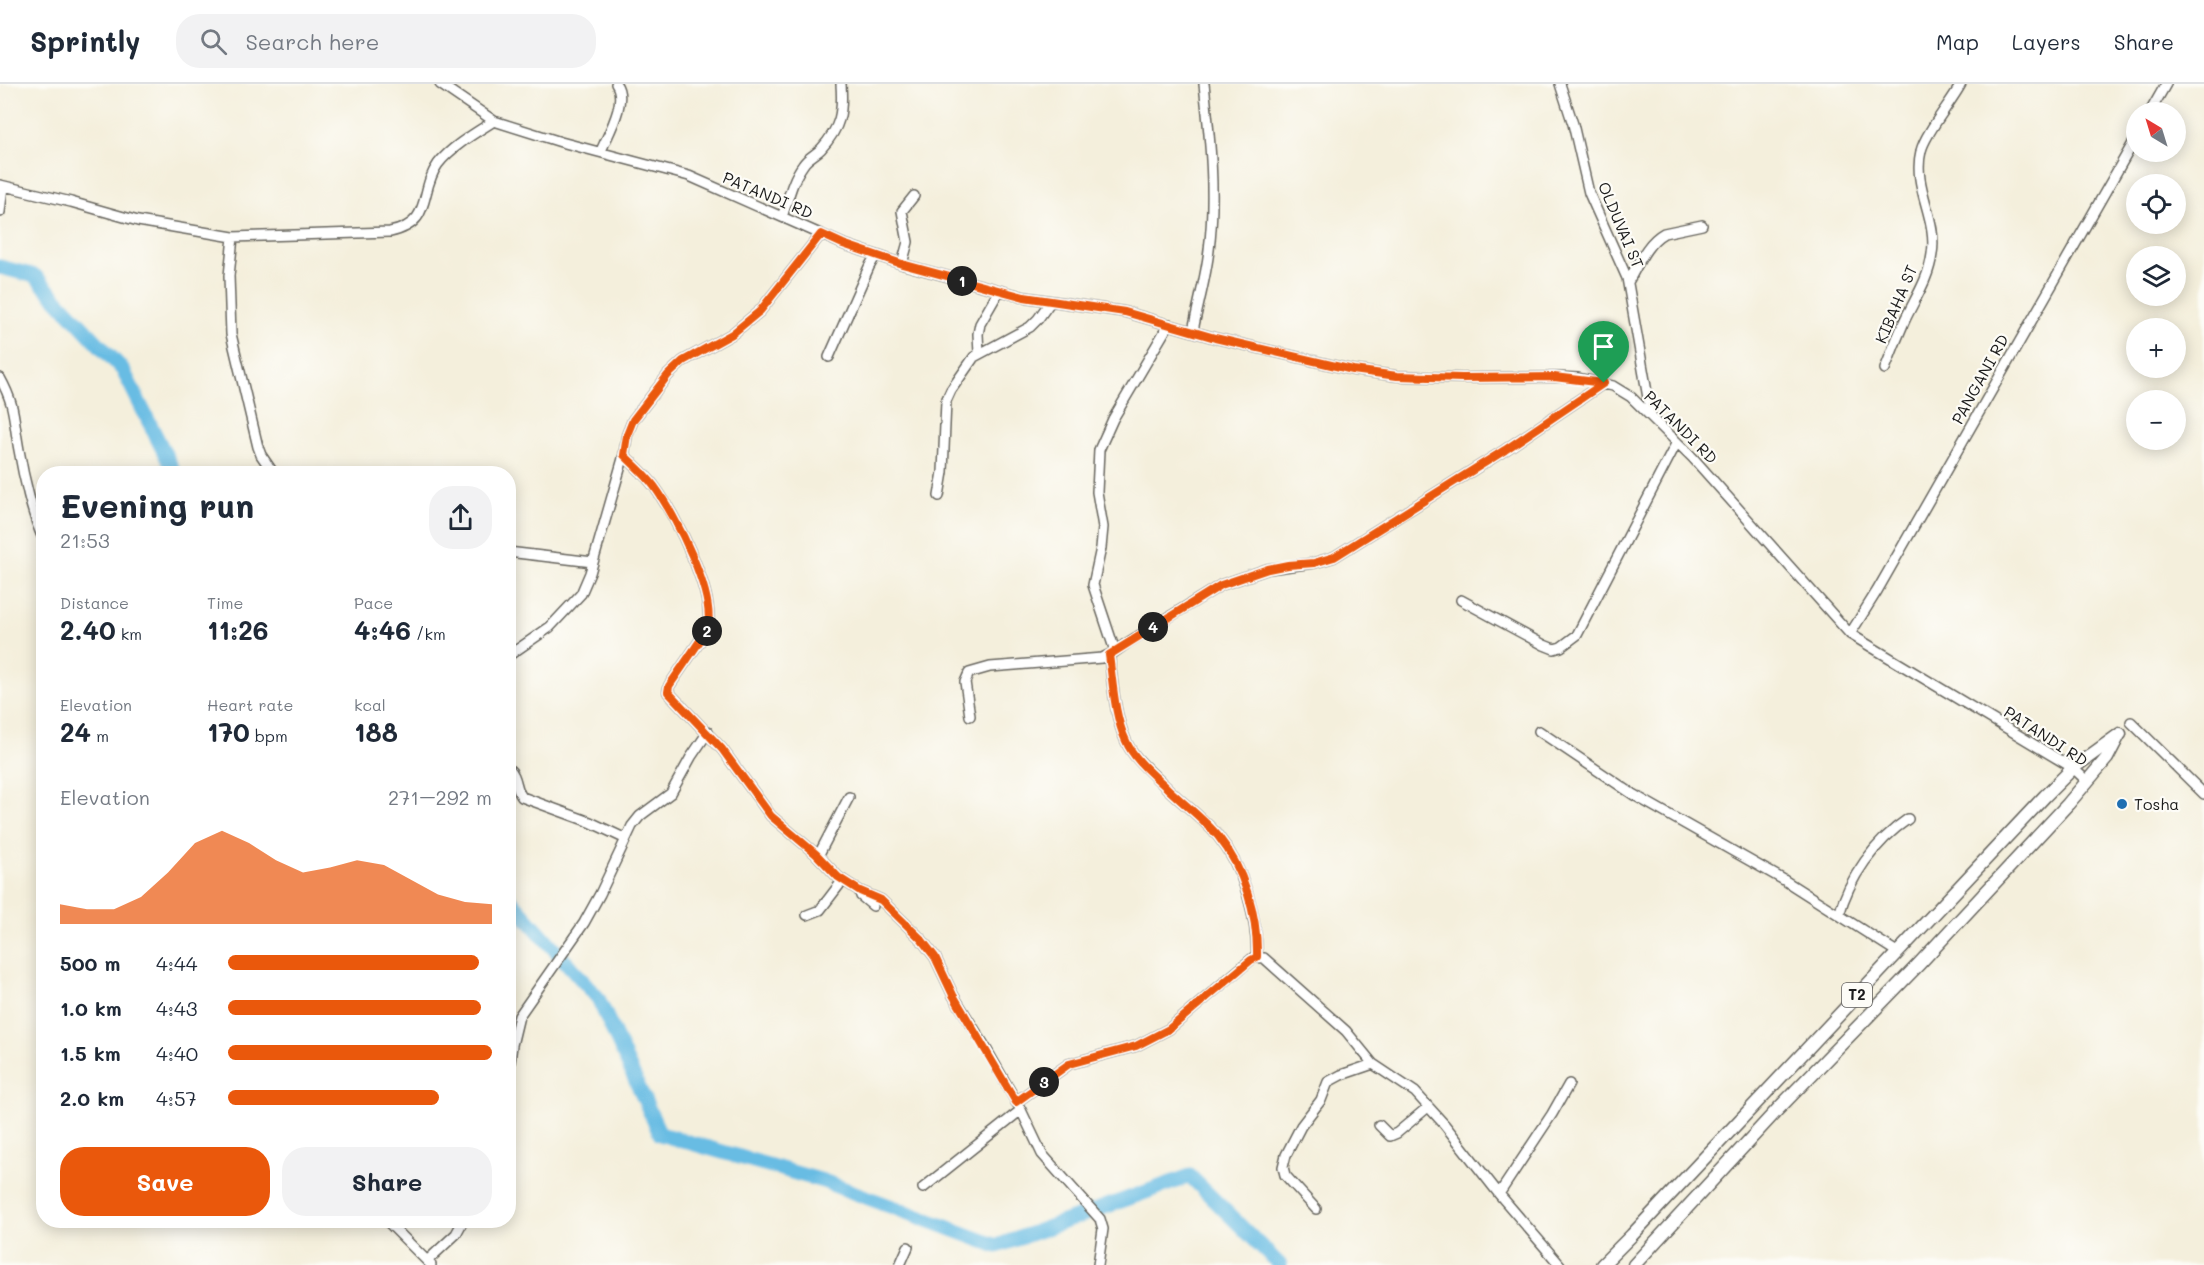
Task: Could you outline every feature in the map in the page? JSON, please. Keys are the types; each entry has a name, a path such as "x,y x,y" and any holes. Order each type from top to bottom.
{"highway":[{"name":"T2","path":"1602,1265 2073,768 2120,734 2107,758 2087,782 1919,964 1822,1062 1634,1265"},
{"path":"1808,1049 1822,1062"},
{"path":"1763,1096 1779,1108"}],"street":[{"name":"PATANDI RD","path":"440,84 494,121 561,142 689,176 821,234 876,255 999,291 1125,312 1353,370 1397,376 1554,377 1604,383 1631,397 1651,415 1850,634 2073,768 2087,782"},
{"path":"601,151 620,105 621,92 616,84"},
{"path":"782,217 797,174 804,163 821,148 838,123 843,107 841,84"},
{"path":"1193,331 1209,251 1212,210 1213,180 1204,84"},
{"name":"OLDUVAI ST","path":"1560,84 1574,124 1589,193 1628,282 1651,415"},
{"name":"KIBAHA ST","path":"1885,369 1904,321 1924,282 1932,254 1932,223 1918,170 1921,148 1961,84"},
{"path":"2156,102 2166,84"},
{"path":"0,212 2,186 138,221 232,237 401,230 417,219 438,164 474,134 494,121"},
{"name":"PANGANI RD","path":"1850,634 2126,155"},
{"path":"902,264 908,242 902,211 915,196"},
{"path":"1628,282 1649,245 1658,236 1702,225"},
{"path":"516,650 550,627 581,594 593,562 633,420 668,375 683,361 732,334 760,311 821,234"},
{"path":"232,237 229,276 231,334 258,447 269,466"},
{"path":"829,357 876,255"},
{"path":"980,353 978,334 980,324 999,291"},
{"path":"939,496 943,472 946,401 951,390 970,362 980,353 1030,327 1051,301"},
{"path":"1169,324 1113,419 1099,450 1097,492 1103,527 1093,585 1112,653 1117,709 1126,741 1145,766 1220,838 1246,889 1256,928 1257,957"},
{"path":"0,378 15,411 18,448 36,514"},
{"path":"970,716 965,682 969,673 990,668 1090,660 1112,653 1221,585 1268,569 1314,563 1334,557 1505,450 1604,383"},
{"path":"1461,600 1544,645 1554,649 1568,643 1577,635 1602,591 1677,442"},
{"path":"624,455 657,491 680,530 703,584 709,611 708,627 668,690 669,693 708,732 771,816 843,880 860,891 881,900 926,945 1019,1106 1042,1154 1103,1224 1098,1265"},
{"path":"516,553 593,562"},
{"path":"2131,722 2204,794"},
{"path":"1539,731 1634,795 1734,850 1897,952"},
{"path":"516,1028 519,1016 584,923 640,816 671,794 708,732"},
{"path":"516,783 522,797 590,822 626,839"},
{"path":"818,856 849,797"},
{"path":"1839,915 1849,888 1869,856 1897,826 1908,819"},
{"path":"807,915 820,910 843,880"},
{"path":"860,891 861,896 873,906"},
{"path":"923,1188 1069,1064 1136,1046 1169,1029 1257,957 1264,958 1346,1031 1373,1064 1415,1092 1560,1265"},
{"path":"1316,1209 1285,1175 1283,1167 1286,1155 1301,1126 1321,1100 1328,1082 1373,1064"},
{"path":"1499,1194 1569,1084"},
{"path":"1379,1125 1390,1136 1397,1133 1428,1107"},
{"path":"394,1228 429,1263 459,1228"},
{"path":"900,1265 908,1247"}],"waterway":[{"path":"0,267 35,276 123,370 171,466"},
{"path":"516,906 598,998 660,1134 823,1181 997,1246 1190,1176 1280,1265"}],"place":[{"name":"Tosha","path":"2122,804"}],"route":[{"path":"821,234 902,264 975,285 1024,297 1125,312 1215,338 1353,370 1397,376 1554,377 1578,378 1604,383 1505,450 1420,501 1334,557 1314,563 1268,569 1221,585 1109,655 1117,709 1126,741 1145,766 1220,838 1246,889 1256,928 1257,957 1254,957 1169,1029 1136,1046 1069,1064 1016,1102 953,995 935,957 921,939 896,912 881,900 860,891 838,877 816,854 771,816 708,732 668,692 669,686 706,632 709,611 703,584 680,530 657,491 624,455 627,435 642,407 675,367 732,334 760,311 821,234"}]}
